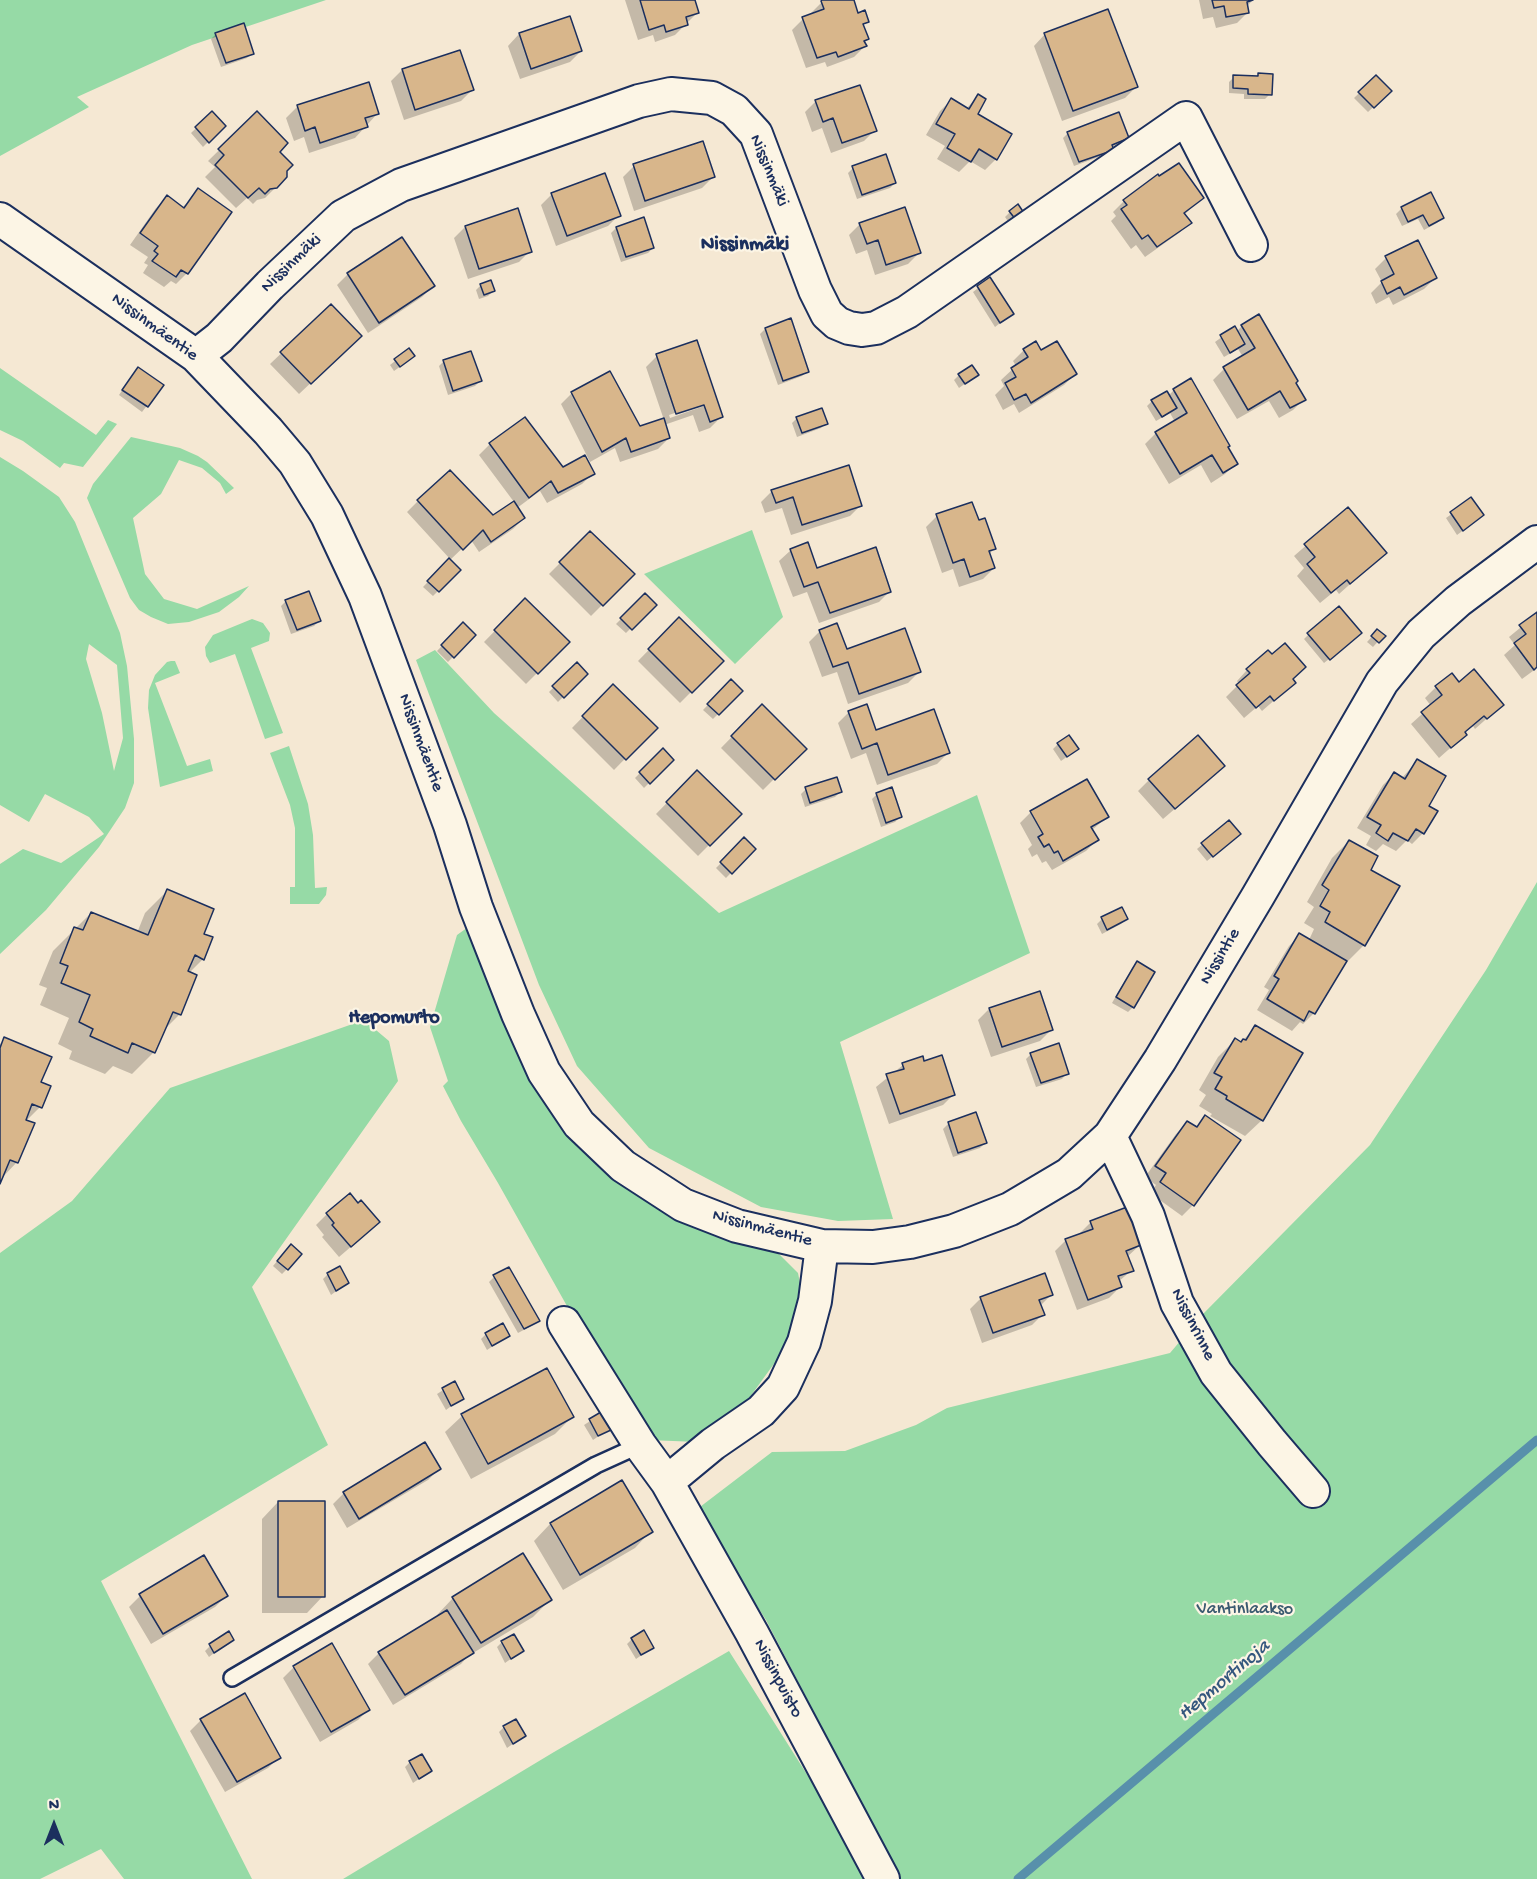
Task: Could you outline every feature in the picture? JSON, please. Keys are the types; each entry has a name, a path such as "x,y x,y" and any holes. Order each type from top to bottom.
{"street":[{"name":"Nissinmäki","path":"196,356 219,339 270,285 343,216 401,185 639,101 671,94 712,98 734,110 756,134 815,290 827,314 837,323 849,328 862,330 876,328 907,312 1186,118 1251,245"},
{"name":"Nissinmäentie","path":"0,219 196,356 295,463 327,515 365,596 450,825 476,907 518,1014 543,1072 579,1124 623,1166 683,1205 737,1226 822,1246"},
{"name":"Nissintie","path":"822,1246 873,1248 954,1231 1010,1209 1069,1174 1110,1136 1160,1060 1382,682 1421,634 1458,601 1537,542"},
{"name":"Nissinrinne","path":"1110,1136 1148,1216 1177,1303 1216,1373 1313,1491"},
{"path":"667,1482 713,1444 761,1411 783,1387 804,1342 815,1301 822,1246"},
{"name":"Nissinpuisto","path":"564,1323 640,1445 667,1482 758,1644 883,1879"}],"lane":[{"path":"232,1677 596,1465 640,1445"}],"green space":[{"path":"0,0 326,0 192,45 77,97 89,107 0,156"},
{"path":"0,368 96,435 108,420 117,424 83,467 64,463 60,468 23,441 0,430"},
{"path":"131,437 180,448 198,456 234,488 226,494 220,483 202,468 179,460 161,494 133,518 145,574 164,599 197,609 249,586 219,612 189,622 168,624 139,610 130,598 87,498 93,484"},
{"path":"0,457 59,497 75,522 120,633 127,666 134,739 134,783 125,808 99,847 46,910 0,954 0,864 23,849 61,863 104,834 89,817 45,794 29,822 0,805","holes":["89,644 117,665 123,738 114,771 102,713 86,659"]},
{"path":"752,530 783,617 735,664 644,574"},
{"path":"252,619 263,623 270,633 269,641 251,648 283,733 265,739 235,654 210,663 205,647 213,635"},
{"path":"435,650 494,713 719,913 977,795 1030,953 840,1042 893,1219 838,1221 761,1207 649,1148 577,1066 539,985 416,660"},
{"path":"175,661 180,673 155,683 187,766 210,759 213,771 160,787 148,708 149,690 155,675 167,662"},
{"path":"289,746 308,804 313,835 315,888 327,887 326,895 319,904 290,904 290,887 295,887 295,828 290,805 270,753"},
{"name":"Vantinlaakso","path":"1537,882 1537,1879 901,1879 766,1620 696,1510 772,1452 845,1451 916,1425 947,1408 1170,1353 1204,1313 1370,1145 1486,970"},
{"path":"471,925 515,1029 638,1192 714,1236 777,1252 798,1273 804,1303 784,1350 739,1412 698,1442 648,1440 618,1397 443,1086 448,1081 430,1027 457,935"},
{"path":"364,1020 389,1041 398,1081 252,1287 328,1445 101,1581 252,1879 124,1879 101,1849 40,1879 0,1879 0,1253 72,1201 170,1088"},
{"path":"729,1651 813,1784 865,1879 343,1879 554,1752"}],"building":[{"path":"640,0 695,0 699,13 686,17 688,25 666,32 664,25 649,30"},
{"path":"822,0 854,0 858,13 865,10 869,22 863,24 869,39 864,41 867,46 838,57 836,52 817,58 802,17 824,9"},
{"path":"1212,0 1253,0 1247,2 1249,13 1226,17 1224,6 1214,8"},
{"path":"1108,9 1138,87 1073,111 1044,33"},
{"path":"570,16 582,51 531,69 519,33"},
{"path":"244,23 254,54 226,63 215,33"},
{"path":"460,50 474,90 415,110 402,69"},
{"path":"1258,73 1273,74 1272,95 1248,94 1248,89 1233,88 1233,75 1258,76"},
{"path":"1376,75 1392,91 1374,108 1358,92"},
{"path":"369,82 379,114 365,118 368,127 320,143 315,127 305,131 297,105"},
{"path":"860,85 877,131 842,143 833,118 823,122 815,100"},
{"path":"978,94 986,99 978,114 1012,134 997,160 979,149 971,162 947,148 955,134 936,124 951,98 969,109"},
{"path":"212,111 226,126 209,143 195,127"},
{"path":"257,111 288,143 280,152 293,165 287,171 287,177 277,188 270,189 265,194 259,188 248,198 215,165 224,155 218,149"},
{"path":"1119,112 1129,138 1112,145 1114,150 1079,162 1067,132"},
{"path":"703,141 715,177 645,201 633,164"},
{"path":"886,154 896,183 862,195 852,166"},
{"path":"1179,163 1204,198 1184,213 1192,223 1157,247 1148,235 1142,239 1121,209 1127,205 1123,200 1158,174 1159,176"},
{"path":"605,173 621,216 567,236 551,193"},
{"path":"198,188 232,212 188,274 181,270 176,277 152,261 158,254 154,251 158,246 140,233 167,195 184,208"},
{"path":"1431,192 1444,218 1429,226 1423,215 1408,222 1401,207"},
{"path":"1018,204 1024,213 1016,220 1009,211"},
{"path":"905,207 921,253 886,265 878,240 867,244 859,223"},
{"path":"518,208 532,252 479,269 465,226"},
{"path":"644,217 654,248 626,257 616,227"},
{"path":"402,237 435,286 379,323 347,273"},
{"path":"1418,240 1437,278 1404,295 1400,287 1387,294 1381,281 1394,274 1385,256"},
{"path":"990,277 1014,314 1000,323 977,286"},
{"path":"491,280 495,291 484,295 480,284"},
{"path":"331,304 362,336 311,384 280,352"},
{"path":"1259,314 1298,381 1296,383 1306,400 1290,408 1280,391 1248,410 1223,367 1255,348 1241,325"},
{"path":"791,318 809,372 783,381 765,328"},
{"path":"1235,326 1245,344 1230,353 1220,335"},
{"path":"697,340 723,417 710,422 704,405 676,414 656,354"},
{"path":"1036,341 1041,350 1057,341 1077,374 1031,403 1026,394 1014,400 1005,383 1016,377 1011,368 1028,357 1023,349"},
{"path":"409,348 415,356 400,367 394,359"},
{"path":"471,351 482,381 453,391 443,360"},
{"path":"972,365 979,375 965,384 958,374"},
{"path":"138,367 164,385 148,407 122,390"},
{"path":"610,371 640,426 664,418 670,438 631,452 626,438 602,452 571,392"},
{"path":"1191,378 1238,464 1223,473 1212,455 1180,474 1155,432 1187,413 1173,389"},
{"path":"1167,391 1177,408 1162,417 1151,400"},
{"path":"822,408 828,424 802,433 796,417"},
{"path":"525,417 563,467 585,455 595,474 558,493 551,481 529,498 489,443"},
{"path":"849,465 862,506 802,525 793,497 776,503 771,490"},
{"path":"450,470 493,515 514,501 525,518 491,542 483,530 463,550 417,500"},
{"path":"1471,497 1484,515 1463,531 1450,512"},
{"path":"972,502 979,520 985,518 996,549 989,551 995,568 970,577 964,559 953,563 936,514"},
{"path":"1348,507 1387,553 1350,584 1347,580 1331,593 1307,564 1315,557 1304,544"},
{"path":"590,531 635,574 603,606 559,562"},
{"path":"808,542 817,568 876,547 891,592 830,613 818,582 804,587 790,549"},
{"path":"449,558 461,570 439,592 427,581"},
{"path":"309,591 321,621 297,630 285,600"},
{"path":"645,593 657,605 632,630 620,618"},
{"path":"525,598 570,642 538,674 494,630"},
{"path":"1339,606 1362,633 1330,660 1307,633"},
{"path":"1537,612 1537,667 1534,670 1514,643 1526,634 1519,625"},
{"path":"679,617 724,661 692,693 648,649"},
{"path":"463,622 476,635 454,658 441,645"},
{"path":"837,623 847,649 905,628 921,672 859,694 848,662 833,667 819,630"},
{"path":"1377,629 1386,636 1379,643 1371,636"},
{"path":"1285,643 1306,667 1293,679 1296,683 1274,701 1270,696 1256,708 1236,685 1250,673 1246,669 1268,650 1272,654"},
{"path":"577,662 588,674 564,698 552,686"},
{"path":"1474,669 1504,705 1487,719 1484,716 1465,732 1467,735 1451,748 1421,712 1442,695 1435,686 1452,673 1459,682"},
{"path":"731,679 743,691 719,715 707,704"},
{"path":"613,684 658,728 626,760 582,716"},
{"path":"762,704 807,749 775,780 731,736"},
{"path":"867,704 876,730 934,709 950,753 888,775 877,743 862,749 848,711"},
{"path":"1069,735 1079,749 1067,757 1057,743"},
{"path":"1198,735 1225,766 1175,809 1148,779"},
{"path":"663,748 674,760 650,784 639,772"},
{"path":"1417,759 1446,776 1429,806 1438,811 1424,834 1416,829 1408,841 1393,833 1388,841 1376,833 1381,825 1367,817 1394,772 1405,779"},
{"path":"697,770 742,814 710,846 666,802"},
{"path":"837,777 842,792 810,803 805,787"},
{"path":"1087,779 1109,817 1091,827 1099,840 1063,861 1058,851 1054,853 1049,844 1044,847 1038,837 1043,834 1030,811"},
{"path":"892,787 902,817 886,823 876,793"},
{"path":"1229,820 1241,834 1213,857 1201,843"},
{"path":"744,837 756,849 732,874 720,862"},
{"path":"1349,840 1378,856 1371,870 1400,886 1365,946 1325,922 1330,912 1320,906 1329,890 1322,885"},
{"path":"167,889 214,909 204,934 213,937 204,960 195,955 188,971 197,975 181,1015 173,1012 155,1053 132,1043 128,1053 90,1036 93,1029 79,1022 90,995 61,983 68,966 60,963 74,927 83,930 91,912 148,935"},
{"path":"1122,907 1128,919 1107,930 1101,917"},
{"path":"1299,933 1347,961 1315,1014 1309,1011 1304,1021 1267,999 1279,979 1274,976"},
{"path":"1137,961 1155,972 1134,1008 1116,997"},
{"path":"1040,991 1053,1030 1002,1047 989,1008"},
{"path":"1255,1025 1303,1053 1263,1121 1226,1099 1227,1096 1215,1089 1222,1077 1214,1073 1235,1038 1241,1042 1243,1039 1246,1040"},
{"path":"4,1037 52,1057 41,1082 51,1086 42,1108 32,1104 26,1120 35,1123 18,1163 10,1160 0,1184 0,1048"},
{"path":"1059,1043 1069,1074 1041,1083 1030,1053"},
{"path":"942,1055 955,1095 900,1114 886,1074 904,1069 902,1063 923,1056 924,1061"},
{"path":"976,1112 987,1143 958,1153 948,1122"},
{"path":"1205,1115 1241,1140 1194,1206 1160,1182 1166,1173 1155,1166 1187,1121 1197,1127"},
{"path":"350,1193 358,1203 361,1200 380,1222 351,1247 332,1225 334,1223 326,1213"},
{"path":"1127,1207 1141,1245 1126,1251 1134,1271 1118,1276 1122,1287 1088,1300 1065,1239 1093,1229 1090,1221"},
{"path":"291,1244 302,1254 288,1270 277,1261"},
{"path":"340,1266 349,1283 336,1291 327,1273"},
{"path":"509,1267 540,1321 524,1329 493,1275"},
{"path":"1045,1273 1053,1295 1039,1300 1045,1315 993,1333 980,1297"},
{"path":"503,1323 510,1336 492,1346 485,1333"},
{"path":"547,1368 574,1417 488,1464 461,1414"},
{"path":"455,1381 464,1399 451,1406 442,1388"},
{"path":"601,1412 611,1430 598,1436 589,1419"},
{"path":"425,1442 441,1469 359,1519 343,1492"},
{"path":"622,1480 653,1532 580,1575 550,1523"},
{"path":"278,1501 325,1501 325,1597 278,1597"},
{"path":"523,1553 552,1600 481,1643 452,1597"},
{"path":"204,1555 228,1596 163,1634 139,1594"},
{"path":"447,1610 474,1653 405,1695 378,1652"},
{"path":"644,1630 654,1648 641,1655 631,1638"},
{"path":"229,1631 234,1640 214,1653 209,1644"},
{"path":"514,1634 524,1651 511,1659 501,1641"},
{"path":"332,1643 370,1710 331,1732 293,1666"},
{"path":"245,1693 281,1758 237,1782 200,1719"},
{"path":"516,1719 526,1736 513,1744 503,1726"},
{"path":"422,1754 432,1771 419,1779 409,1761"}],"waterway":[{"name":"Hepmortinoja","path":"1018,1879 1537,1440"}],"district":[{"name":"Nissinmäki","path":"745,246"},
{"name":"Hepomurto","path":"394,1019"}]}
